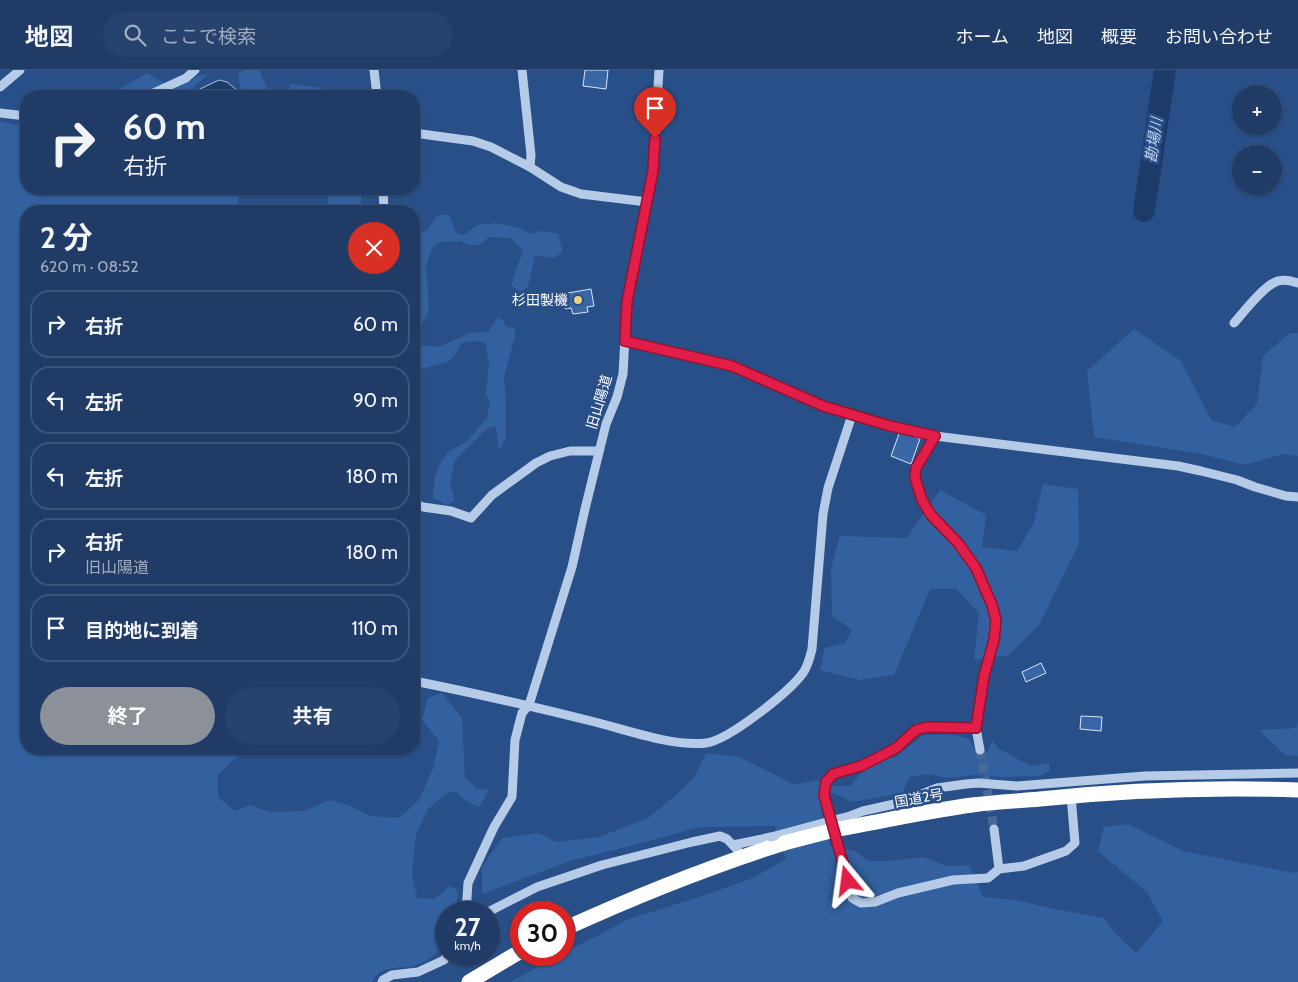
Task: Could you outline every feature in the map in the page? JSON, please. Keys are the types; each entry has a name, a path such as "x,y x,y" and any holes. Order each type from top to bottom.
{"highway":[{"name":"国道2号","path":"575,924 738,851 836,825 972,805 1122,792 1185,789 1298,790"},
{"path":"469,982 510,958"}],"street":[{"path":"0,87 20,70"},
{"path":"160,90 186,78 195,70"},
{"path":"374,70 376,90"},
{"path":"522,70 531,154 530,167"},
{"name":"旧山陽道","path":"467,901 468,883 494,827 512,797 515,740 522,713 529,705 572,567 606,424 617,397 623,374 627,302 653,171 659,70"},
{"path":"0,113 20,115"},
{"path":"420,134 473,141 491,147 530,167 561,187 582,194 647,202"},
{"path":"1234,323 1268,286 1276,281 1285,279 1298,283"},
{"path":"625,341 732,366 823,406 890,426 935,436 1178,466 1237,480 1286,496 1298,497"},
{"path":"420,682 529,705 658,739 687,743 707,743 722,737 747,722 790,688 804,672 809,662 812,649 823,514 828,488 852,415"},
{"path":"935,436 916,468 915,478 922,500 931,515 958,543 976,568 992,605 996,620 994,640 984,676 976,728 980,750"},
{"path":"420,506 451,511 471,518 492,494 536,463 550,456 570,451 599,451"},
{"path":"976,728 927,727 916,730 896,748 861,766 833,774 826,782 824,795 852,898 860,903 875,902 898,893 953,880 988,878 999,869 1024,866 1066,851 1075,843 1071,796"},
{"path":"836,825 850,816 863,811 899,803 937,788 978,782 1017,786 1145,776 1298,773"},
{"path":"994,829 999,869"},
{"path":"500,906 537,887 602,865 692,842 720,836 727,839 738,851"},
{"path":"382,982 392,975 418,972 435,964"}],"shaded area":[{"path":"244,70 259,70 268,90 244,90 240,86 238,75"},
{"path":"147,73 175,89 200,75 208,74 188,90 118,90"},
{"path":"219,80 227,82 237,90 198,90"},
{"path":"289,84 327,90 290,90"},
{"path":"0,121 20,125 20,195 239,195 238,205 20,205 20,755 239,755 218,775 218,797 235,811 250,805 270,812 305,811 330,800 348,805 370,816 399,818 419,800 433,768 439,741 422,720 428,698 442,693 462,718 465,778 477,788 489,790 479,807 467,801 455,791 445,794 428,809 416,834 412,874 417,898 434,899 450,886 458,891 457,901 435,901 435,954 414,966 391,968 381,972 372,982 0,982"},
{"path":"329,195 361,195 361,205 328,205"},
{"path":"437,215 449,215 456,233 464,235 477,225 497,223 519,228 530,234 540,231 558,234 563,252 553,258 535,255 528,287 520,292 511,285 523,250 511,238 489,237 479,245 470,245 460,241 440,242 432,248 426,266 429,311 420,327 420,232 427,231"},
{"path":"498,317 506,327 515,328 515,336 504,376 506,439 498,451 498,438 495,426 487,429 455,460 450,482 455,500 448,505 433,498 435,477 440,464 448,452 467,441 487,418 490,402 486,394 489,363 485,342 473,341 462,343 448,362 420,370 420,345 439,347 470,333 488,332"},
{"path":"1134,329 1181,361 1211,420 1235,427 1257,404 1263,356 1290,333 1298,333 1298,456 1283,454 1245,465 1202,454 1094,437 1087,371"},
{"path":"1043,484 1078,489 1079,544 1039,625 1009,655 974,660 979,613 956,589 930,589 894,675 859,680 820,670 825,648 845,643 852,630 832,616 831,568 840,536 907,538 940,490 986,515 982,547 1017,551 1033,525"},
{"path":"1298,719 1298,756 1285,755 1259,730 1296,728"},
{"path":"924,735 954,735 969,739 976,752 988,751 992,740 999,749 1031,766 1049,763 1050,771 1039,776 1003,777 974,775 948,778 928,774 910,777 902,793 852,802 834,793 822,793 821,811 830,846 855,851 868,861 923,857 947,866 969,865 983,897 1016,900 1104,918 1114,932 1136,953 1163,921 1147,892 1098,851 1104,827 1128,824 1183,851 1294,873 1298,872 1298,982 510,982 540,966 575,966 575,947 629,919 753,878 786,859 775,826 700,827 570,861 482,894 482,867 502,838 539,833 556,842 599,837 648,818 695,776 706,753 739,757 794,785 816,780 833,786 850,786 862,772 876,762 895,757"}],"building":[{"path":"585,70 608,70 606,89 583,86"},
{"name":"杉田製機","path":"591,289 594,306 587,307 588,312 573,314 571,308 565,309 562,294"},
{"path":"900,431 920,439 911,464 891,456"},
{"path":"1041,663 1046,673 1026,682 1022,672"},
{"path":"1081,716 1102,717 1101,731 1080,729"}],"waterway":[{"name":"勘場川","path":"1144,211 1165,70"}],"tunnel":[{"path":"980,750 994,829"}],"place":[{"name":"杉田製機","path":"578,300"}],"route":[{"path":"655,138 653,171 627,302 625,341 732,366 823,406 890,426 935,436 916,468 915,478 922,500 931,515 958,543 976,568 992,605 996,620 994,640 984,676 976,728 927,727 916,730 896,748 861,766 833,774 826,782 824,795 848,881"}]}
